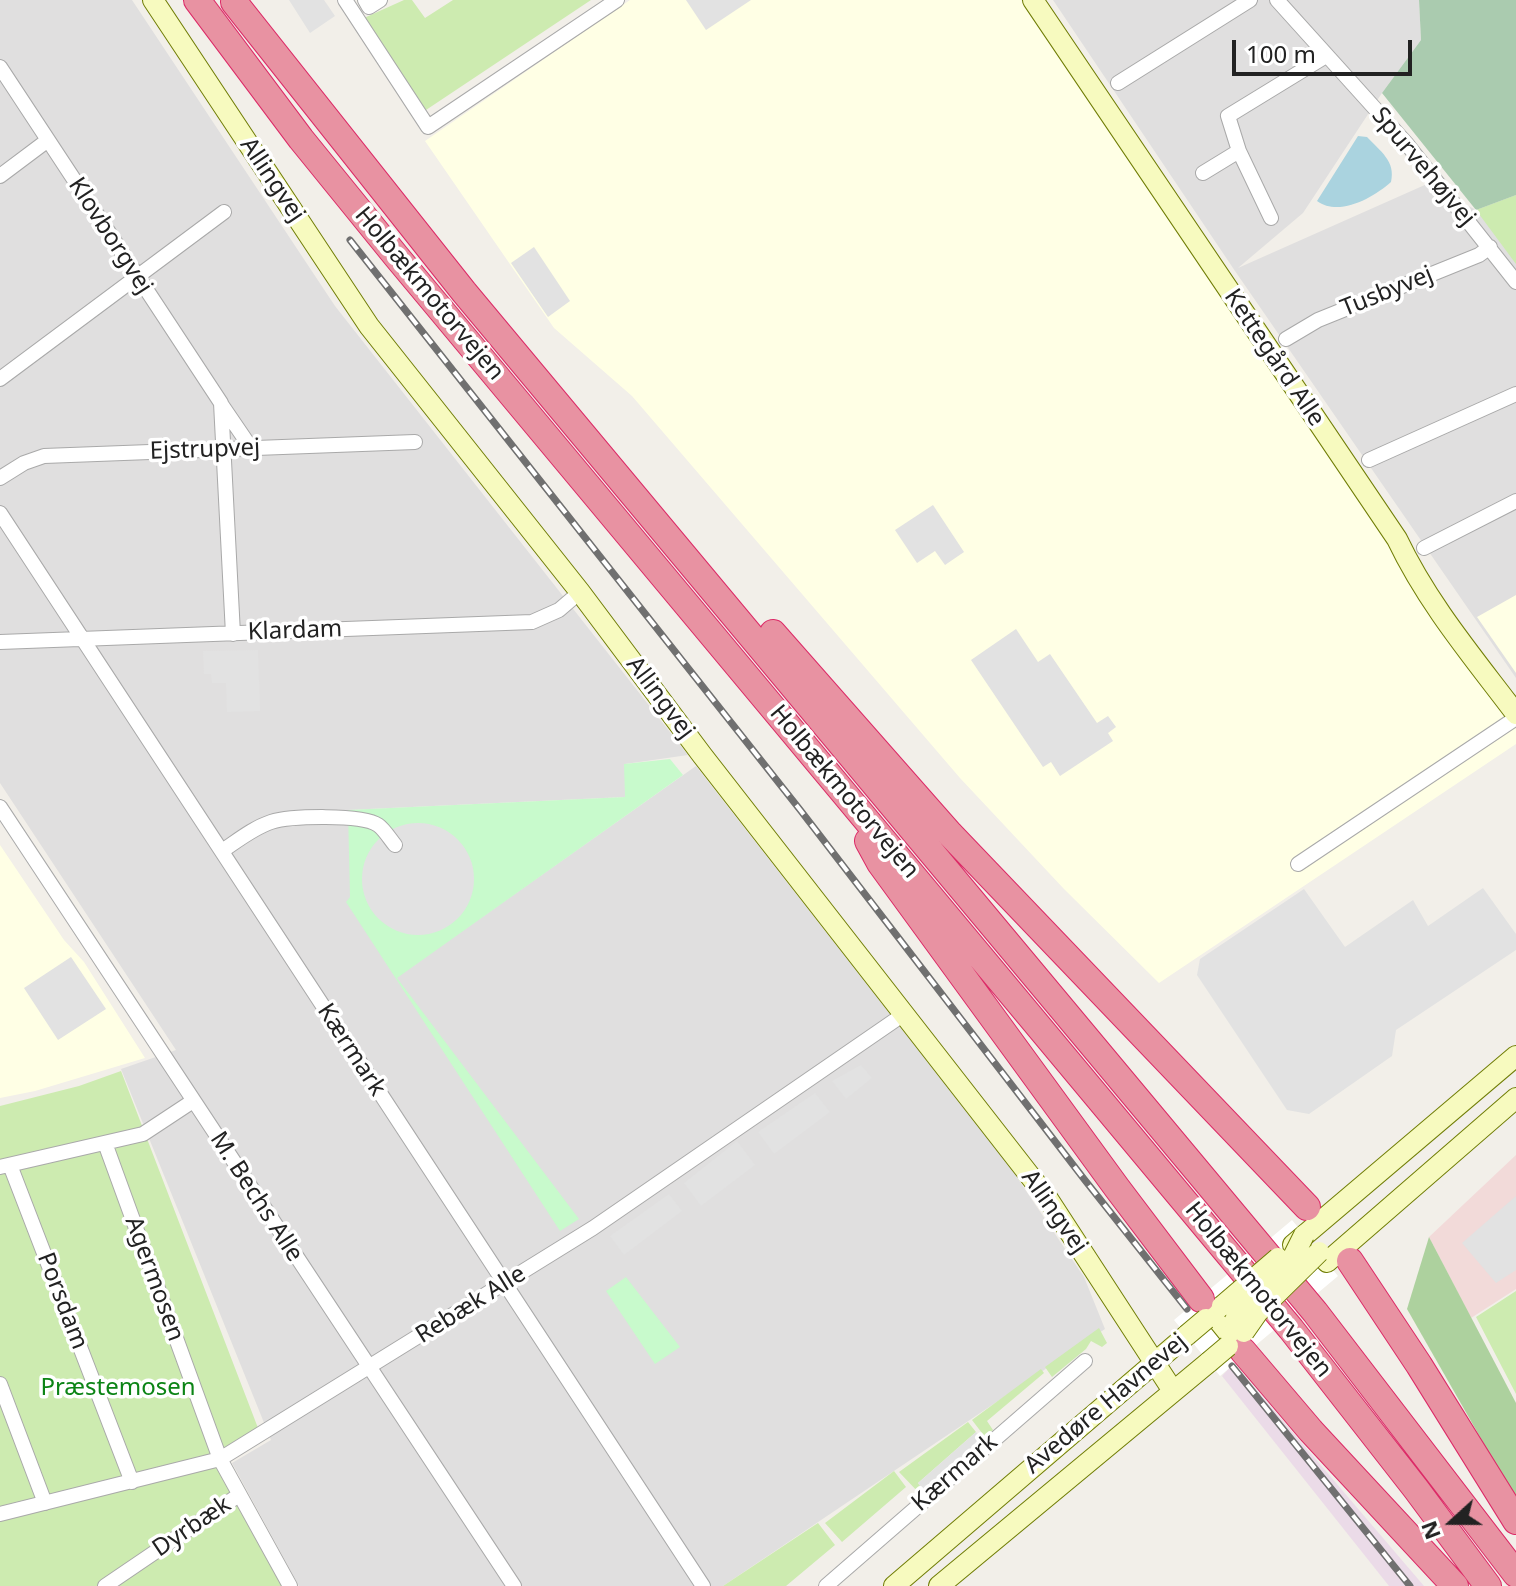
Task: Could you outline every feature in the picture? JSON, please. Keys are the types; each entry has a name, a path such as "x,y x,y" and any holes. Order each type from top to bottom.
{"highway":[{"name":"Holbækmotorvejen","path":"197,0 301,139 396,256 1291,1329 1488,1586"},
{"name":"Holbækmotorvejen","path":"234,2 524,364 1315,1312 1516,1574"},
{"path":"524,364 578,411 950,834 1310,1222"},
{"path":"838,785 880,863 1117,1188 1311,1431 1455,1586"},
{"path":"1334,1256 1419,1365 1516,1521"}],"street":[{"name":"Allingvej","path":"153,0 369,326 580,592 1048,1199 1173,1391"},
{"path":"345,0 428,127 617,0"},
{"path":"365,0 369,7 380,0"},
{"name":"Kettegård Alle","path":"1033,0 1397,539 1424,590 1467,653 1516,716"},
{"path":"1118,83 1250,0"},
{"name":"Spurvehøjvej","path":"1277,0 1406,143 1516,282"},
{"path":"1271,218 1239,151 1228,116 1326,56"},
{"name":"Klovborgvej","path":"0,67 251,448"},
{"path":"0,176 48,140"},
{"path":"1203,173 1239,151"},
{"path":"0,379 224,212"},
{"name":"Tusbyvej","path":"1286,339 1318,320 1479,255 1490,247"},
{"path":"1369,460 1516,394"},
{"name":"Klovborgvej","path":"221,403 233,634"},
{"name":"Ejstrupvej","path":"0,478 24,463 44,456 415,442"},
{"path":"1424,548 1516,501"},
{"name":"Kærmark","path":"0,513 703,1586"},
{"name":"Klardam","path":"0,642 532,622 559,610 580,592"},
{"path":"1298,864 1516,716"},
{"name":"M. Bechs Alle","path":"0,807 514,1586"},
{"path":"222,851 262,826 294,819 366,820 379,826 395,845"},
{"name":"Rebæk Alle","path":"0,1514 220,1459 593,1228 904,1014"},
{"name":"Avedøre Havnevej","path":"939,1586 1209,1362 1225,1326 1310,1222 1516,1056"},
{"name":"Avedøre Havnevej","path":"894,1586 1187,1335 1225,1326 1334,1256 1516,1098"},
{"path":"5,1166 149,1130 193,1101"},
{"name":"Agermosen","path":"105,1143 220,1459 287,1581"},
{"name":"Porsdam","path":"5,1166 132,1482"},
{"path":"1310,1222 1322,1248 1334,1256"},
{"name":"Kærmark","path":"826,1586 1085,1361"},
{"path":"0,1384 45,1503"},
{"name":"Dyrbæk","path":"105,1586 239,1495"},
{"path":"271,1586 287,1581"}],"shaded area":[{"path":"0,0 132,0 335,306 688,755 625,764 625,797 348,810 397,977 696,766 1012,1170 1084,1277 1105,1329 723,1586 299,1586 232,1463 271,1440 121,1069 176,1050 0,783"},
{"path":"289,0 324,0 335,16 310,33"},
{"path":"630,0 1021,0 1516,727 1516,744 1159,983 1064,889 960,778 632,396 554,328 425,141"},
{"path":"686,0 751,0 706,30"},
{"path":"1053,0 1419,0 1421,40 1303,213 1238,268 1427,184 1476,210 1516,195 1516,678 1235,271"},
{"path":"1419,0 1516,0 1516,195 1476,210 1382,93 1421,40"},
{"path":"534,247 570,301 548,317 511,263"},
{"path":"933,505 964,552 945,565 935,551 917,563 895,530"},
{"path":"1516,595 1516,673 1477,617"},
{"path":"1016,629 1038,662 1050,654 1097,723 1108,716 1116,727 1108,733 1113,741 1060,776 1051,762 1043,767 971,660"},
{"path":"258,650 260,711 227,712 226,683 212,683 211,674 204,674 203,651"},
{"path":"418,823 440,827 458,839 470,857 474,879 470,901 458,919 440,931 418,935 396,931 378,919 366,901 362,879 366,857 378,839 396,827"},
{"path":"0,845 64,940 84,962 145,1058 35,1091 0,1098"},
{"path":"1483,888 1516,934 1516,950 1396,1030 1392,1056 1309,1114 1287,1110 1197,975 1200,959 1304,889 1345,947 1413,900 1428,926"},
{"path":"71,957 106,1009 58,1040 24,988"},
{"path":"861,1065 872,1078 846,1099 832,1081"},
{"path":"815,1093 830,1112 774,1154 758,1132"},
{"path":"737,1141 755,1165 701,1206 684,1183"},
{"path":"1516,1155 1516,1289 1471,1318 1429,1237"},
{"path":"669,1194 682,1211 624,1255 610,1236"},
{"path":"1516,1196 1516,1270 1496,1283 1462,1243"},
{"path":"1233,1364 1424,1586 1389,1586 1222,1376"},
{"path":"976,1432 982,1439 924,1491 918,1483"}],"green space":[{"path":"404,0 412,0 425,18 453,0 591,0 426,110 364,18"},
{"path":"1516,195 1516,264 1476,210"},
{"path":"670,759 683,775 397,978 579,1219 560,1231 346,902 350,897 348,810 625,797 624,764"},
{"name":"Præstemosen","path":"121,1071 258,1428 215,1453 285,1586 0,1586 0,1106 79,1086"},
{"path":"1429,1237 1516,1403 1516,1500 1407,1309"},
{"path":"626,1277 680,1347 655,1364 606,1291"},
{"path":"1516,1291 1516,1394 1476,1317"},
{"path":"1099,1328 1107,1343 1102,1347 1091,1341 1086,1349 1052,1377 1045,1367"},
{"path":"1041,1369 1044,1373 987,1421 993,1430 985,1437 972,1420"},
{"path":"968,1422 976,1432 918,1483 924,1491 920,1494 899,1472"},
{"path":"894,1471 906,1487 842,1542 825,1523"},
{"path":"818,1523 835,1545 786,1586 723,1586"}],"water":[{"path":"1358,136 1367,137 1386,157 1391,168 1391,182 1356,204 1335,207 1317,201"}],"pier":[{"path":"1292,1220 1338,1276 1255,1346 1209,1290"},
{"path":"1193,1304 1239,1360 1220,1376 1174,1320"}],"railway":[{"path":"350,240 801,811 1187,1309"},
{"path":"1232,1366 1410,1586"}]}
